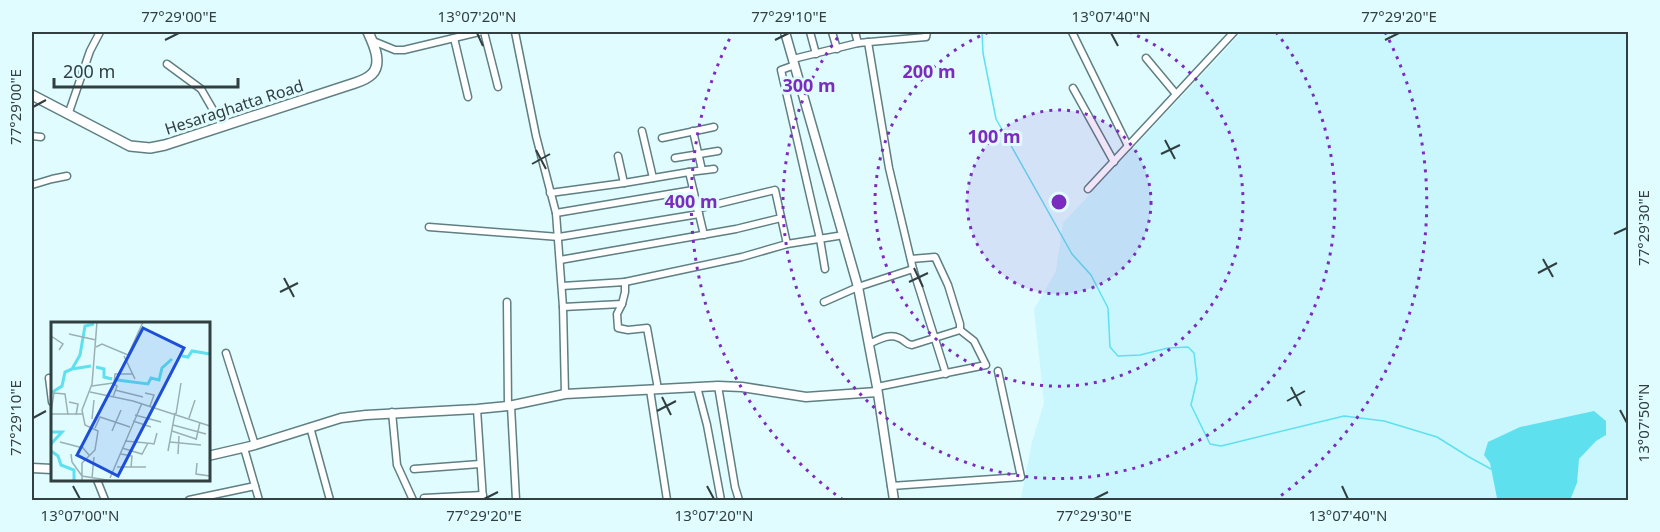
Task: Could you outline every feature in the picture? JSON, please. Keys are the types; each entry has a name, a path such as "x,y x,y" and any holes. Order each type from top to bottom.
{"main road":[{"name":"Hesaraghatta Road","path":"32,95 120,142 134,147 165,146 368,77 377,67 375,49 370,36"}],"street":[{"path":"68,115 90,51 100,32"},
{"path":"370,36 395,50 405,50 481,32 498,87"},
{"path":"515,32 536,136 556,213 564,307 565,394"},
{"path":"785,32 858,287 894,501"},
{"path":"810,32 816,54"},
{"path":"832,32 837,49"},
{"path":"855,32 858,43"},
{"path":"825,269 781,70 794,62 816,54 858,43 926,37 927,32"},
{"path":"1072,32 1128,146"},
{"path":"1088,189 1233,32"},
{"path":"454,38 468,97"},
{"path":"868,42 889,168 913,269 946,374"},
{"path":"1146,58 1176,94"},
{"path":"166,64 201,89 223,127"},
{"path":"1073,88 1114,162"},
{"path":"662,138 714,127"},
{"path":"642,131 653,178"},
{"path":"693,131 702,170"},
{"path":"32,136 41,137"},
{"path":"675,159 718,151"},
{"path":"618,156 624,183"},
{"path":"550,193 714,169"},
{"path":"689,172 704,235"},
{"path":"32,185 67,176"},
{"path":"556,213 693,190"},
{"path":"429,227 559,237 698,211 775,190 787,244"},
{"path":"560,260 736,229 781,218"},
{"path":"562,286 625,282 742,258 787,244 844,236"},
{"path":"911,259 935,256 948,285 960,330"},
{"path":"824,302 858,287 913,269"},
{"path":"625,282 625,292 617,314 618,328 627,330 647,328 667,501"},
{"path":"507,302 516,501"},
{"path":"564,307 622,304"},
{"path":"869,344 896,336 912,345 960,330"},
{"path":"210,456 255,445 341,418 392,412 477,410 510,406 565,394 718,386 742,387 806,397 877,390 986,365 975,341 960,330"},
{"path":"226,353 255,445"},
{"path":"891,486 1021,477 998,371"},
{"path":"49,378 51,394"},
{"path":"718,386 735,487 740,501"},
{"path":"697,387 708,425 721,501"},
{"path":"424,498 483,498 477,410"},
{"path":"392,412 397,465 413,501"},
{"path":"310,427 330,501"},
{"path":"244,448 259,501"},
{"path":"414,469 480,464"},
{"path":"32,468 51,469"},
{"path":"97,481 105,501"},
{"path":"189,501 255,486"}],"shaded area":[{"path":"1242,32 1628,32 1628,500 1028,500 1021,498 1032,442 1044,403 1034,309 1056,271 1063,223"}],"water":[{"path":"1594,411 1606,421 1606,435 1596,441 1579,459 1577,483 1570,500 1500,500 1497,498 1490,463 1484,455 1488,442 1520,427"}],"waterway":[{"path":"982,32 983,53 996,119 1072,254 1091,275 1108,308 1110,347 1118,356 1140,355 1168,348 1188,347 1194,353 1197,379 1191,405 1210,444 1221,446 1344,416 1384,421 1437,437 1491,469"}]}
